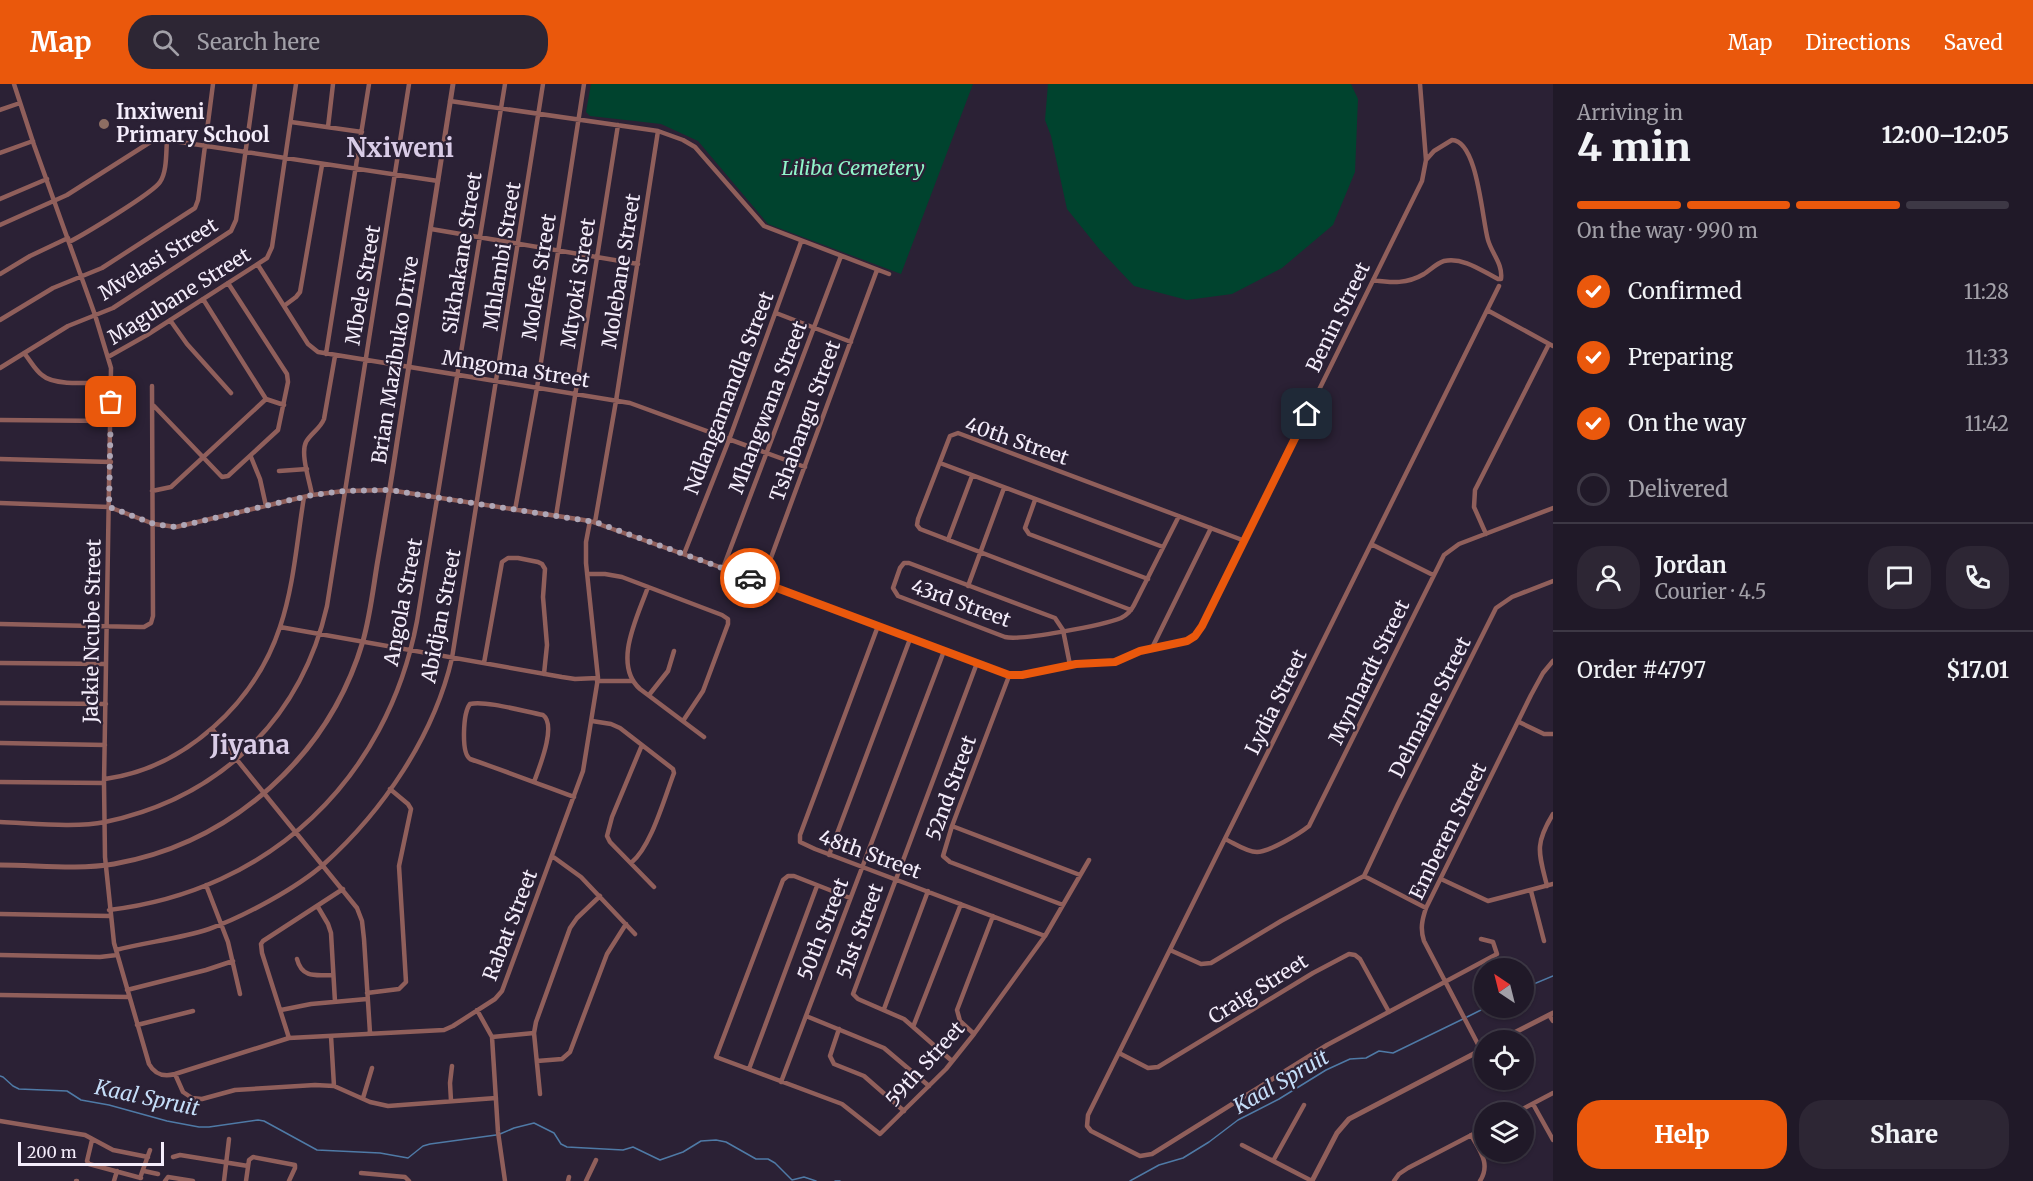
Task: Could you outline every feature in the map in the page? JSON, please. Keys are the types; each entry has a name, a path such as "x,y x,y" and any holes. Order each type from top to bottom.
{"street":[{"name":"Jackie Ncube Street","path":"14,84 95,315 108,357 112,382 104,781 106,865 116,953 149,1064 153,1070 162,1075"},
{"path":"0,320 48,290 102,268 195,208 198,200 213,84"},
{"name":"Mvelasi Street","path":"0,368 68,326 124,301 231,231 236,220 255,84"},
{"name":"Magubane Street","path":"108,357 267,258 272,247 296,84"},
{"path":"328,127 333,84"},
{"path":"326,354 369,84"},
{"name":"Mbele Street","path":"0,822 104,822 157,806 183,795 237,760 267,730 287,703 308,666 320,634 330,587 410,84"},
{"name":"Brian Mazibuko Drive","path":"0,865 106,865 155,853 194,838 235,816 265,794 293,767 327,722 346,687 369,615 453,84"},
{"name":"Sikhakane Street","path":"438,498 505,84"},
{"name":"Mhlambi Street","path":"478,504 543,84"},
{"name":"Molefe Street","path":"515,510 537,388 584,84"},
{"name":"Benin Street","path":"0,503 109,507 154,524 176,527 312,495 344,491 389,490 592,521 1009,675 1022,675 1070,665 1115,662 1137,652 1182,642 1198,633 1422,181 1426,160 1420,84"},
{"path":"450,101 658,131 683,140 695,147 765,226 801,242 889,274"},
{"path":"0,110 20,103"},
{"path":"291,122 362,132"},
{"name":"Mtyoki Street","path":"556,516 618,125"},
{"name":"Molebane Street","path":"592,521 616,401 658,131"},
{"path":"0,274 30,256 68,240 156,186 163,174 167,140"},
{"path":"0,225 78,188 152,141 167,140 438,181"},
{"path":"1373,280 1396,283 1409,281 1442,262 1448,261 1472,265 1501,279 1500,263 1489,243 1475,172 1460,142 1455,140 1434,151 1426,160"},
{"path":"0,153 33,141"},
{"path":"284,306 300,292 322,165"},
{"path":"0,199 47,179"},
{"path":"431,229 638,264"},
{"name":"Ndlangamandla Street","path":"684,554 729,440 801,242"},
{"name":"Mhangwana Street","path":"723,568 841,256"},
{"name":"Mngoma Street","path":"258,265 310,347 316,351 636,405 804,467"},
{"name":"Tshabangu Street","path":"762,582 877,270"},
{"path":"153,405 217,474 224,478 251,457 278,430 288,382 285,370 228,283"},
{"name":"Lydia Street","path":"1389,1012 1327,1045 1152,1155 1140,1156 1091,1131 1086,1123 1499,286"},
{"path":"203,299 266,399 284,405"},
{"path":"1486,310 1551,345 1475,489 1474,507 1486,534"},
{"path":"776,313 851,342"},
{"path":"170,320 187,344 231,393"},
{"path":"24,353 39,373 49,380 112,382"},
{"path":"312,495 304,447 324,419 335,356"},
{"path":"0,624 144,627 151,623 154,524 152,386"},
{"path":"152,491 171,487 266,399"},
{"path":"0,420 110,422"},
{"name":"40th Street","path":"1131,610 922,531 917,525 949,437 958,433 1245,541"},
{"path":"251,457 260,479 266,506"},
{"path":"0,459 111,462"},
{"path":"940,464 1163,548"},
{"path":"279,471 307,469"},
{"path":"948,540 972,476"},
{"path":"1004,488 968,586 1058,621 1063,630 1070,665"},
{"path":"0,782 104,781 164,759 212,729 233,708 250,685 265,661 280,627 304,497"},
{"name":"Angola Street","path":"0,915 110,913 165,900 206,885 251,863 297,831 333,796 363,758 388,716 411,651 438,498"},
{"path":"1035,500 1025,528 1029,534 1148,579"},
{"name":"Abidjan Street","path":"0,955 100,957 184,935 220,924 265,902 322,865 361,827 390,789 414,752 430,720 452,658 478,504"},
{"name":"Mynhardt Street","path":"1225,838 1258,852 1269,849 1309,826 1433,575 1448,551 1459,544 1553,508"},
{"path":"1131,610 1179,516"},
{"name":"Rabat Street","path":"162,1075 175,1074 289,1038 444,1030 495,999 502,991 585,764 598,680 587,574 586,542 592,521"},
{"path":"1152,648 1211,528"},
{"path":"1371,544 1433,575"},
{"path":"484,663 502,562 510,557 538,562 545,568 543,597 547,652 544,674"},
{"name":"43rd Street","path":"968,586 907,563 900,568 893,586 898,596 1010,638 1022,638 1118,619 1131,610"},
{"path":"587,574 610,574 725,616 729,620 703,692 683,721"},
{"name":"Delmaine Street","path":"1364,876 1496,608 1506,600 1553,581"},
{"path":"632,681 628,642 648,587"},
{"name":"48th Street","path":"878,626 800,835 802,844 1045,936"},
{"path":"280,627 575,679 632,681 704,737"},
{"path":"829,855 910,639"},
{"path":"649,695 669,671 674,651"},
{"name":"50th Street","path":"781,1082 944,651"},
{"name":"Emberen Street","path":"1474,1034 1422,936 1421,921 1543,673 1553,661"},
{"path":"0,663 106,664"},
{"name":"51st Street","path":"952,1061 900,1017 858,999 853,994 977,663"},
{"name":"52nd Street","path":"1009,675 943,852 946,861 1063,905"},
{"path":"0,703 106,704"},
{"path":"534,782 545,751 549,725 547,717 476,703 470,704 466,710 465,721 466,756 534,782 574,796"},
{"path":"592,721 616,726 671,766 674,773 647,842 640,855 631,863"},
{"path":"1519,722 1544,734 1553,734"},
{"path":"212,729 297,831 357,908 362,921 370,1033"},
{"path":"0,743 105,744"},
{"path":"642,745 608,831 610,842 654,887"},
{"path":"367,993 399,989 406,982 399,866 411,809 390,789"},
{"path":"1441,879 1488,901 1550,885 1538,846 1553,814"},
{"path":"952,826 1080,875"},
{"path":"552,856 573,870 635,934"},
{"name":"59th Street","path":"818,886 794,876 785,877 783,880 716,1055 717,1058 842,1104 878,1134 882,1134 952,1061 974,1034 1045,936 1089,860"},
{"path":"1170,950 1201,964 1211,963 1281,921 1364,876 1426,908"},
{"path":"206,885 228,942 240,994"},
{"path":"749,1069 818,886 850,898"},
{"path":"289,1038 261,945 266,939 343,889"},
{"path":"884,1010 928,891"},
{"path":"1531,891 1544,941"},
{"path":"540,1094 534,1033 536,1022 570,928 600,896"},
{"path":"913,1027 961,903"},
{"path":"318,907 331,933 335,1002"},
{"path":"974,1034 960,1021 957,1011 993,916"},
{"path":"537,1061 562,1059 570,1052 607,954 626,924"},
{"path":"1389,1012 1497,954 1493,942 1481,939"},
{"name":"Craig Street","path":"1119,1053 1148,1068 1158,1067 1313,972 1349,954 1360,959 1389,1012"},
{"path":"297,959 302,971 307,975 333,975"},
{"path":"127,990 233,961"},
{"path":"0,995 129,997"},
{"path":"281,1010 303,1005 368,999"},
{"path":"477,1010 492,1037 498,1132 505,1181"},
{"path":"137,1025 193,1011"},
{"path":"1520,1030 1551,1014 1553,1021"},
{"path":"806,1016 884,1048 929,1086"},
{"path":"839,1029 830,1056 834,1064 864,1076 904,1111"},
{"path":"492,1037 534,1033"},
{"path":"331,1036 334,1086"},
{"path":"1242,1145 1312,1181 1337,1133 1350,1119 1474,1054"},
{"path":"451,1101 452,1066"},
{"path":"363,1098 372,1068"},
{"path":"175,1074 183,1092 197,1099 207,1099 242,1089 315,1084 334,1086 376,1104 388,1106 496,1098"},
{"path":"1534,1103 1553,1093"},
{"path":"1273,1161 1305,1105"},
{"path":"1534,1106 1553,1140"},
{"path":"0,1121 59,1133 85,1135 113,1150 148,1158"},
{"path":"1394,1181 1408,1168 1474,1134"},
{"path":"1471,1135 1486,1164 1485,1173 1480,1181"},
{"path":"224,1181 229,1138"},
{"path":"92,1140 87,1161 89,1164 140,1180 150,1150"},
{"path":"173,1156 180,1155 248,1166"},
{"path":"246,1181 249,1160 253,1157 294,1164 295,1168 289,1181"},
{"path":"586,1181 596,1160"},
{"path":"114,1181 117,1171"},
{"path":"144,1171 158,1174"},
{"path":"361,1173 405,1177 409,1181"},
{"path":"165,1181 168,1177 193,1181"}],"green space":[{"name":"Liliba Cemetery","path":"591,84 973,84 901,274 768,224 698,141 661,124 590,116 586,112"},
{"path":"1048,84 1351,84 1358,99 1355,172 1333,225 1282,268 1232,294 1187,300 1134,286 1100,250 1067,209 1051,136 1045,120"}],"waterway":[{"name":"Kaal Spruit","path":"1534,984 1553,976"},
{"name":"Kaal Spruit","path":"1467,1017 1474,1014"},
{"name":"Kaal Spruit","path":"1130,1181 1159,1165 1183,1158 1238,1120 1279,1099 1326,1070 1350,1059 1366,1058 1379,1051 1393,1053 1463,1019"},
{"name":"Kaal Spruit","path":"0,1076 19,1089 67,1091 81,1100 199,1127 264,1121 317,1150 380,1153 408,1158 423,1146 430,1144 496,1135"},
{"name":"Kaal Spruit","path":"500,1134 534,1123 554,1133 561,1144 567,1147 623,1150 633,1147 660,1160 683,1152 701,1141 716,1140 726,1142 756,1159 768,1159 792,1180 804,1177 816,1181"},
{"name":"Kaal Spruit","path":"835,1181 840,1181"}],"way so far":[{"path":"111,402 109,507 154,524 176,527 312,495 344,491 389,490 595,522 750,578"}],"place":[{"name":"Inxiweni Primary School","path":"104,124"}],"district":[{"name":"Nxiweni","path":"400,148"},
{"name":"Jiyana","path":"250,745"}],"route":[{"path":"750,578 1009,675 1022,675 1076,664 1115,662 1140,651 1182,642 1198,633 1307,414"}]}
